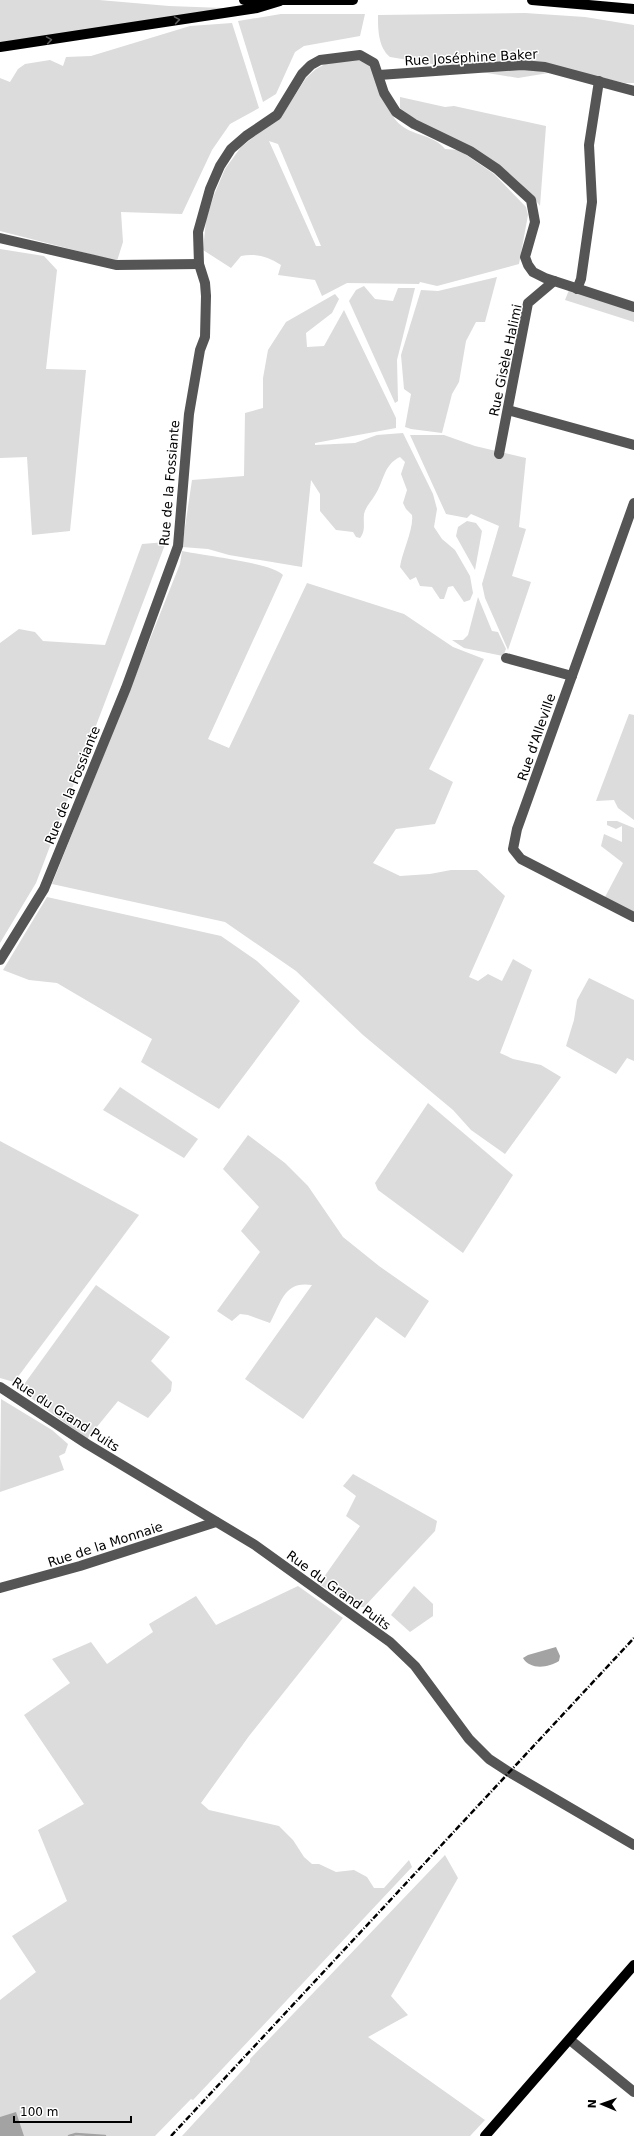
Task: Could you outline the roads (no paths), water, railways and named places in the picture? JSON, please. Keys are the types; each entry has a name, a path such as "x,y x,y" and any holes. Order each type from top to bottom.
{"main road":[{"path":"244,0 353,0"},
{"path":"532,0 634,9"},
{"path":"0,47 257,8 280,1"},
{"path":"485,2136 634,1965"}],"street":[{"name":"Rue de la Fossiante","path":"0,960 44,889 126,688 178,546 189,414 200,350 205,337 206,296 199,264 198,232 201,217 220,166 231,149 246,136 277,115 302,74 311,65 320,60 360,55 374,63 379,75"},
{"name":"Rue Joséphine Baker","path":"379,75 522,65 545,67 634,91"},
{"path":"379,75 384,93 396,112 414,124 470,151 498,169 531,200 535,222 525,257 533,272 577,289 634,306"},
{"path":"577,289 580,279 592,202 589,145 599,81"},
{"path":"0,238 116,265 199,264"},
{"name":"Rue Gisèle Halimi","path":"499,454 528,303 554,281"},
{"path":"508,410 634,445"},
{"name":"Rue d'Alleville","path":"634,503 517,829 513,849 521,859 634,917"},
{"path":"506,658 572,676"},
{"name":"Rue du Grand Puits","path":"0,1387 87,1444 255,1545 395,1646 415,1666 469,1739 489,1759 634,1844"},
{"name":"Rue de la Monnaie","path":"0,1588 80,1566 216,1522"},
{"path":"570,2040 634,2092"}],"waterway":[{"path":"69,2136 76,2134 105,2136"}],"railway":[{"path":"171,2136 634,1638"}]}
